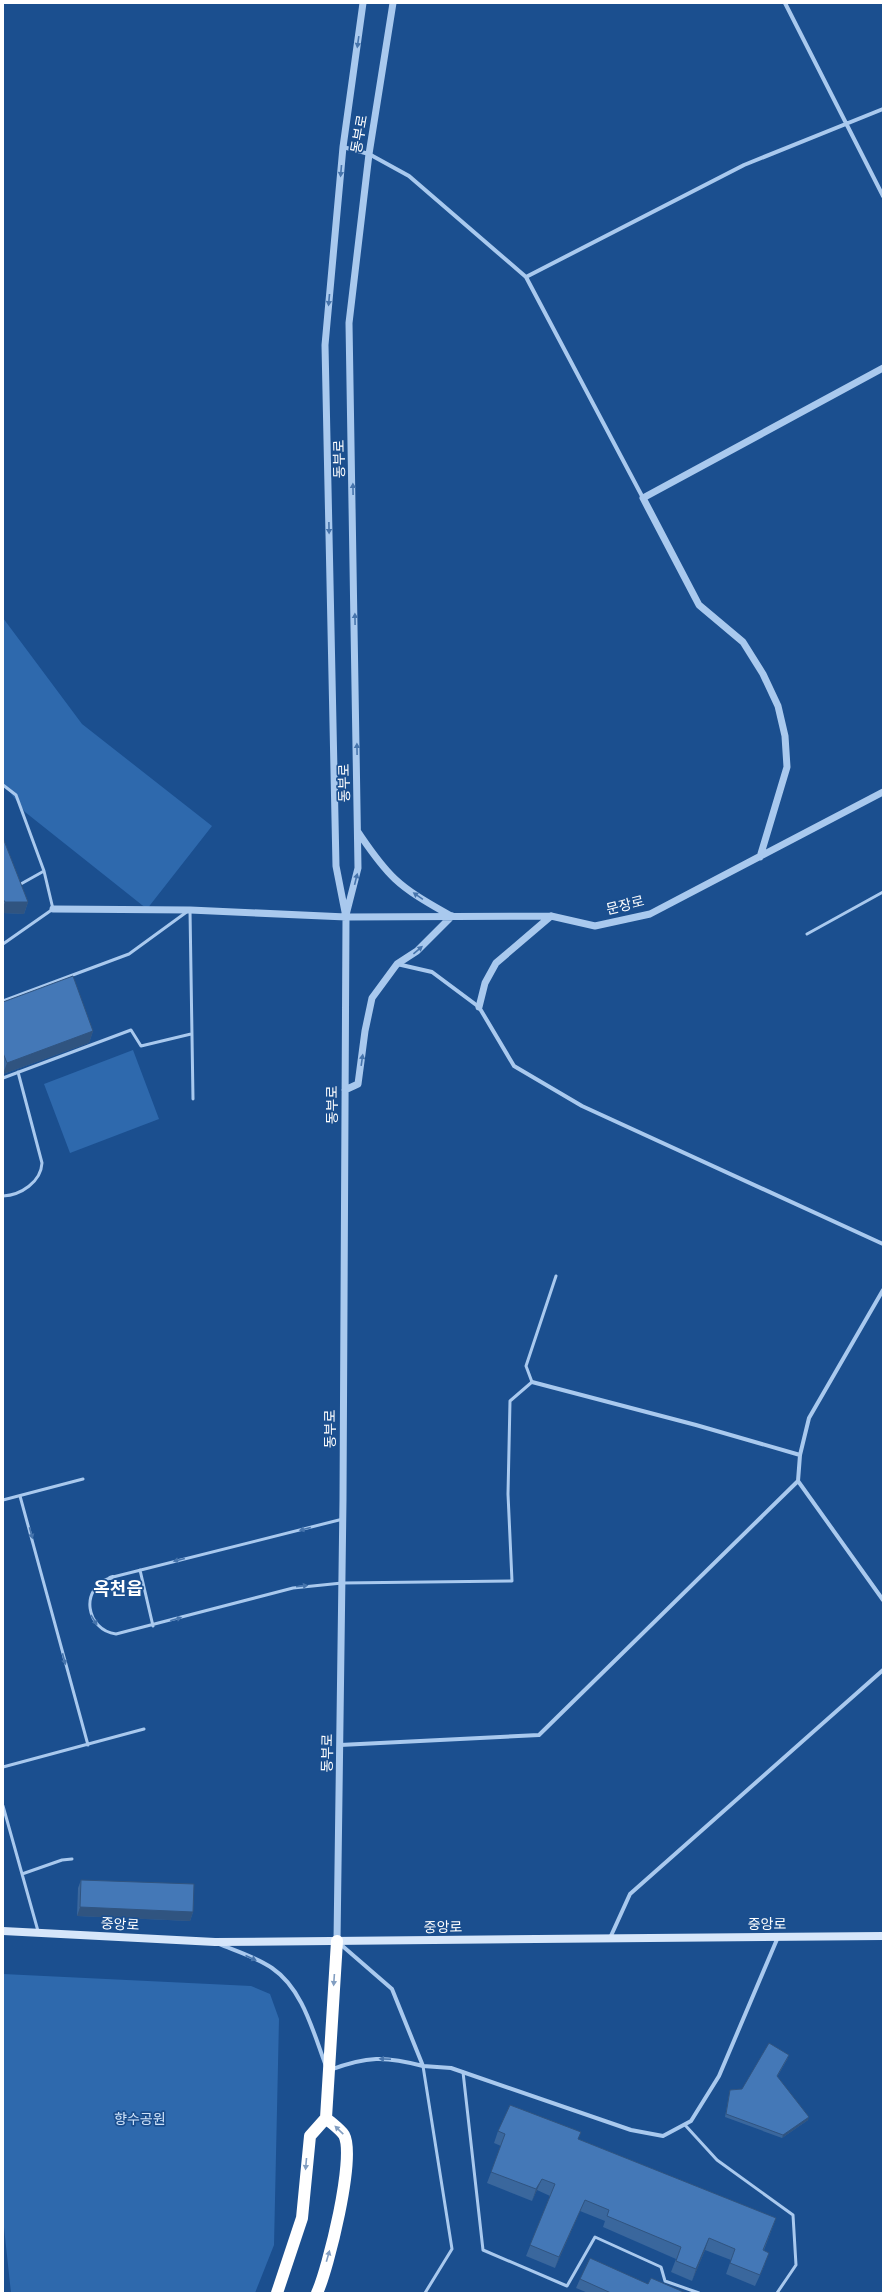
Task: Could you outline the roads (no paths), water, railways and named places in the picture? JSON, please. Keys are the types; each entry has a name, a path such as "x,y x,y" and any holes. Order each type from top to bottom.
{"highway":[{"path":"277,2293 302,2218 310,2136 326,2118 337,1941"},
{"path":"317,2293 341,2208 346,2154 344,2135 326,2118"}],"main road":[{"name":"중앙로","path":"3,1931 215,1942 883,1936"}],"street":[{"name":"동부로","path":"337,1941 343,1519 346,917 336,866 325,345 343,147 363,3"},
{"name":"동부로","path":"346,917 358,868 349,323 369,154 393,3"},
{"path":"785,3 883,196"},
{"path":"526,277 744,165 883,109"},
{"path":"343,147 369,154 409,176 526,277 699,604 743,642 763,674 778,706 785,736 787,767 760,857"},
{"path":"643,498 883,368"},
{"name":"문장로","path":"54,909 190,910 346,917 551,916 595,926 650,914 883,792"},
{"path":"345,1090 358,1084 365,1031 372,998 397,964 417,951 452,916 420,897 394,878 376,858 358,832"},
{"path":"479,1008 485,983 496,963 551,916"},
{"path":"397,964 432,972 479,1008 514,1066 582,1106 883,1244"},
{"path":"883,1290 881,1299 809,1418 800,1456 798,1481 883,1600"},
{"path":"532,1382 696,1424 800,1456"},
{"path":"340,1745 539,1735 798,1481"},
{"path":"610,1938 630,1894 883,1670"},
{"path":"215,1942 272,1968 286,1982 302,2004 328,2071 354,2061 382,2058 423,2066 451,2068 631,2130 663,2136 691,2121 719,2076 778,1937"},
{"path":"337,1941 392,1989 423,2066"}],"lane":[{"path":"3,785 16,795 44,871 54,909 3,944"},
{"path":"17,886 44,871"},
{"path":"807,934 883,892"},
{"path":"3,1001 129,954 190,910"},
{"path":"190,910 192,1099"},
{"path":"3,1078 131,1030 141,1046 191,1034"},
{"path":"3,1196 11,1196 23,1190 36,1180 42,1171 42,1163 18,1072"},
{"path":"343,1519 111,1577 97,1586 90,1599 90,1614 97,1625 104,1631 116,1634 153,1626 258,1596 293,1588 342,1583 512,1581 508,1494 510,1401 532,1382 526,1366 556,1276"},
{"path":"3,1500 83,1479"},
{"path":"20,1496 88,1745"},
{"path":"140,1570 153,1626"},
{"path":"3,1768 144,1729"},
{"path":"3,1807 38,1932"},
{"path":"22,1874 72,1858"},
{"path":"423,2066 452,2249 425,2293"},
{"path":"463,2072 483,2250 567,2286 594,2237 661,2267 665,2281 699,2293"},
{"path":"685,2125 717,2160 793,2214 796,2265 777,2293"}],"district":[{"name":"옥천읍","path":"118,1589"}],"park label":[{"name":"향수공원","path":"140,2119"}]}
